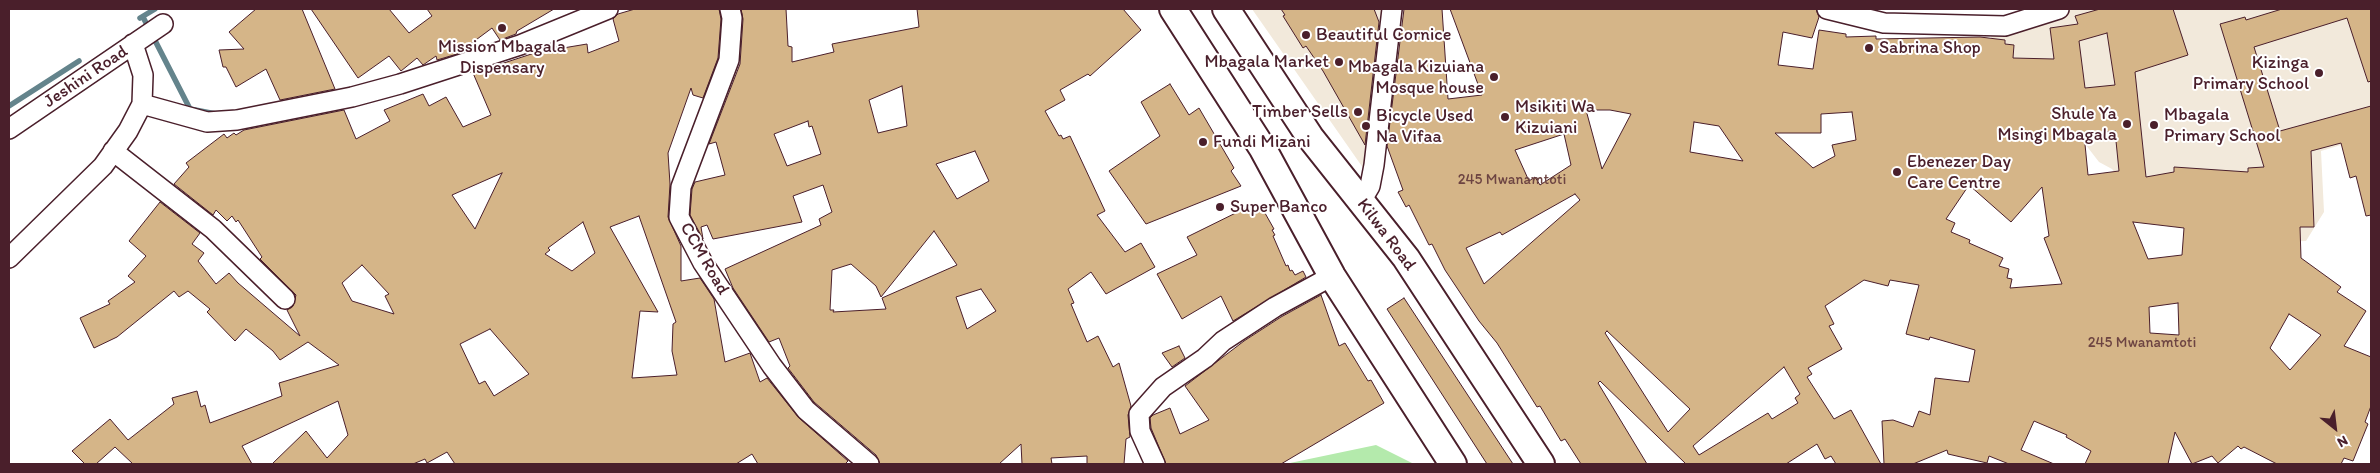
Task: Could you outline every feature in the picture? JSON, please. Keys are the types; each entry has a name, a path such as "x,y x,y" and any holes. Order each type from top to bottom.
{"highway":[{"path":"1173,9 1263,149 1332,276 1453,464"},
{"name":"Kilwa Road","path":"1226,9 1310,137 1406,258 1541,464"}],"street":[{"path":"142,104 207,122 237,120 352,97 400,84 520,45 608,9"},
{"name":"CCM Road","path":"730,9 732,18 729,60 681,187 679,217 704,263 772,366 806,410 869,464"},
{"path":"1361,201 1370,186 1374,165 1392,9"},
{"path":"1827,9 1884,23 2005,26 2059,9"},
{"name":"Jeshini Road","path":"9,129 162,24"},
{"path":"9,258 103,166 128,131 142,104 142,75 133,44"},
{"path":"113,151 213,229 285,299"},
{"path":"1155,464 1140,431 1139,414 1163,386 1253,322 1332,276"}],"shaded area":[{"name":"Mbagala Market","path":"1252,9 1392,9 1375,185"},
{"name":"Mbagala Primary School","path":"2049,9 2371,9 2371,136 2321,151 2324,212 2306,241 2219,244 2130,190 2112,169 2099,162 2082,140 1990,48 1992,31"}],"green space":[{"path":"1376,445 1414,464 1287,464 1290,463"}],"building":[{"path":"256,9 302,9 335,89 280,100 266,69 236,87 226,67 223,67 219,50 244,49 229,32"},
{"path":"311,9 389,9 409,33 432,16 427,9 554,9 517,31 516,34 500,40 492,28 457,54 437,60 436,56 423,65 417,58 401,71 389,56 358,78"},
{"path":"635,9 719,9 721,19 718,58 703,98 693,95 691,88 668,153 670,184 668,217 681,246 681,281 700,278 714,299 725,362 750,353 760,382 767,378 799,418 848,461 845,464 758,464 752,454 736,464 455,464 447,452 427,463 425,459 413,464 272,464 306,431 327,458 348,435 338,401 242,446 252,464 133,464 115,447 96,464 85,464 72,451 110,419 128,440 174,404 172,398 197,391 201,407 205,405 210,423 282,396 279,383 339,365 308,342 280,360 273,351 246,329 235,341 207,312 210,309 188,291 179,297 174,291 117,337 94,348 80,318 110,304 108,301 135,282 128,276 146,256 129,241 160,202 200,233 192,244 204,253 198,261 216,284 229,273 238,283 300,336 287,310 293,306 296,295 260,259 262,257 238,220 236,222 232,216 227,221 216,210 213,215 174,184 189,167 186,163 224,134 227,138 234,133 236,135 244,130 344,110 356,139 390,121 384,110 423,94 429,106 446,97 463,127 491,115 473,73 556,46 557,49 587,44 588,53 619,41 613,19 618,14","holes":["502,173 475,229 452,195","639,216 676,322 673,324 672,351 677,375 632,378 640,311 658,312 610,227","583,222 595,253 572,271 545,254 550,250 548,248","362,265 389,294 385,296 394,314 352,301 342,283","490,329 529,374 494,396 485,381 479,384 460,344"]},
{"path":"741,9 786,9 788,46 792,47 792,62 834,52 832,44 919,27 917,9 1123,9 1141,30 1090,76 1088,74 1060,90 1065,100 1045,111 1059,136 1061,135 1063,139 1070,136 1105,211 1097,215 1125,252 1141,243 1155,267 1106,294 1091,272 1068,289 1074,303 1071,304 1087,342 1098,336 1113,367 1119,363 1131,406 1128,415 1130,437 1126,439 1124,464 1087,464 1087,456 1051,458 1052,464 1022,464 1021,444 999,464 880,464 876,455 814,402 788,368 790,366 779,338 769,342 733,288 725,269 821,225 819,219 832,212 823,185 793,196 802,222 713,239 707,225 701,227 703,239 690,215 692,189 695,182 725,175 716,142 709,144 740,64 743,19","holes":["902,86 907,126 878,133 869,100","808,121 809,127 812,126 821,154 787,166 774,134","975,151 989,181 957,199 936,164","934,231 957,265 882,298 886,309 833,312 834,310 830,310 832,270 851,264 876,286 881,297","981,289 996,311 967,329 956,297"]},
{"path":"1281,9 1374,9 1379,22 1365,145 1323,71 1306,46 1303,48 1283,16 1285,15"},
{"path":"1404,9 1442,9 1448,99 1482,95 1450,9 1816,9 1819,17 1812,38 1783,32 1778,65 1813,69 1819,30 1846,34 1846,37 1876,36 1876,39 1980,37 2005,40 2005,44 2014,45 2013,58 2054,59 2050,28 2078,24 2075,16 2100,9 2173,9 2188,55 2135,72 2146,177 2174,172 2174,167 2248,172 2248,168 2264,167 2220,24 2245,17 2246,20 2282,9 2371,9 2371,81 2368,82 2347,18 2254,47 2280,131 2371,106 2371,215 2366,216 2356,176 2350,178 2341,143 2311,151 2314,227 2300,227 2301,258 2341,287 2337,292 2366,311 2344,346 2371,357 2371,406 2365,422 2368,424 2353,461 2344,458 2341,464 2277,464 2244,447 2241,449 2238,446 2218,463 2212,456 2192,464 2175,432 2168,464 2085,464 2091,451 2066,437 2067,435 2034,421 2021,450 2054,464 2009,464 1989,456 1987,463 1948,454 1947,450 1913,464 1884,464 1882,421 1893,420 1913,427 1919,411 1930,415 1935,378 1969,382 1975,350 1930,337 1929,340 1906,334 1919,285 1890,280 1888,286 1864,280 1825,306 1834,324 1829,326 1842,349 1808,368 1812,374 1807,377 1834,419 1851,410 1881,464 1836,464 1831,456 1825,459 1817,444 1786,464 1682,464 1685,463 1600,381 1598,383 1647,464 1581,464 1565,439 1561,441 1540,406 1537,407 1497,343 1479,321 1445,270 1432,244 1429,245 1409,205 1406,207 1398,192 1403,190 1387,146","holes":["2107,33 2115,85 2085,88 2079,41","1586,110 1610,110 1631,114 1602,169","1852,112 1856,140 1832,145 1835,156 1813,168 1775,133 1821,133 1821,114","1694,122 1719,126 1743,161 1690,152","2115,131 2119,171 2088,175 2084,134","1564,134 1571,165 1540,185 1535,177 1529,181 1515,150","1969,185 2011,222 2042,187 2049,236 2044,238 2062,284 2010,288 2012,279 2007,278 2009,269 1999,266 2003,258 1969,243 1970,240 1951,232 1955,223 1946,219","1575,194 1580,200 1484,284 1466,248 1500,232 1502,235","2133,222 2184,228 2182,255 2148,259","2178,303 2179,335 2150,333 2149,307","2289,314 2321,335 2290,370 2270,348","1607,331 1690,409 1668,432 1605,333","1784,367 1800,394 1795,398 1798,403 1772,419 1768,413 1699,455 1693,446"]},
{"path":"1170,84 1189,115 1199,108 1234,168 1231,171 1241,186 1146,224 1109,171 1160,136 1141,102"},
{"path":"1254,204 1256,208 1261,206 1274,229 1272,230 1275,235 1273,236 1286,266 1288,265 1290,271 1292,270 1295,275 1303,271 1306,277 1233,321 1221,296 1182,319 1157,274 1197,255 1187,237"},
{"path":"1321,295 1339,346 1345,343 1368,381 1371,380 1384,403 1281,464 1166,464 1151,428 1150,418 1170,408 1180,434 1209,420 1185,386 1244,341 1281,317"},
{"path":"1404,298 1513,464 1487,464 1387,309"},
{"path":"1179,346 1185,358 1172,367 1162,353"}],"waterway":[{"path":"140,18 155,9"},
{"path":"143,17 190,109 216,114"},
{"path":"9,106 79,61"}],"place":[{"name":"Mission Mbagala Dispensary","path":"502,28"},
{"name":"Beautiful Cornice","path":"1306,35"},
{"name":"Sabrina Shop","path":"1869,48"},
{"name":"Mbagala Market","path":"1339,62"},
{"name":"Kizinga Primary School","path":"2319,73"},
{"name":"Mbagala Kizuiana Mosque house","path":"1494,77"},
{"name":"Timber Sells","path":"1358,112"},
{"name":"Msikiti Wa Kizuiani","path":"1505,117"},
{"name":"Shule Ya Msingi Mbagala","path":"2127,124"},
{"name":"Mbagala Primary School","path":"2154,125"},
{"name":"Bicycle Used Na Vifaa","path":"1366,126"},
{"name":"Fundi Mizani","path":"1203,142"},
{"name":"Ebenezer Day Care Centre","path":"1897,172"},
{"name":"Super Banco","path":"1220,207"}]}
